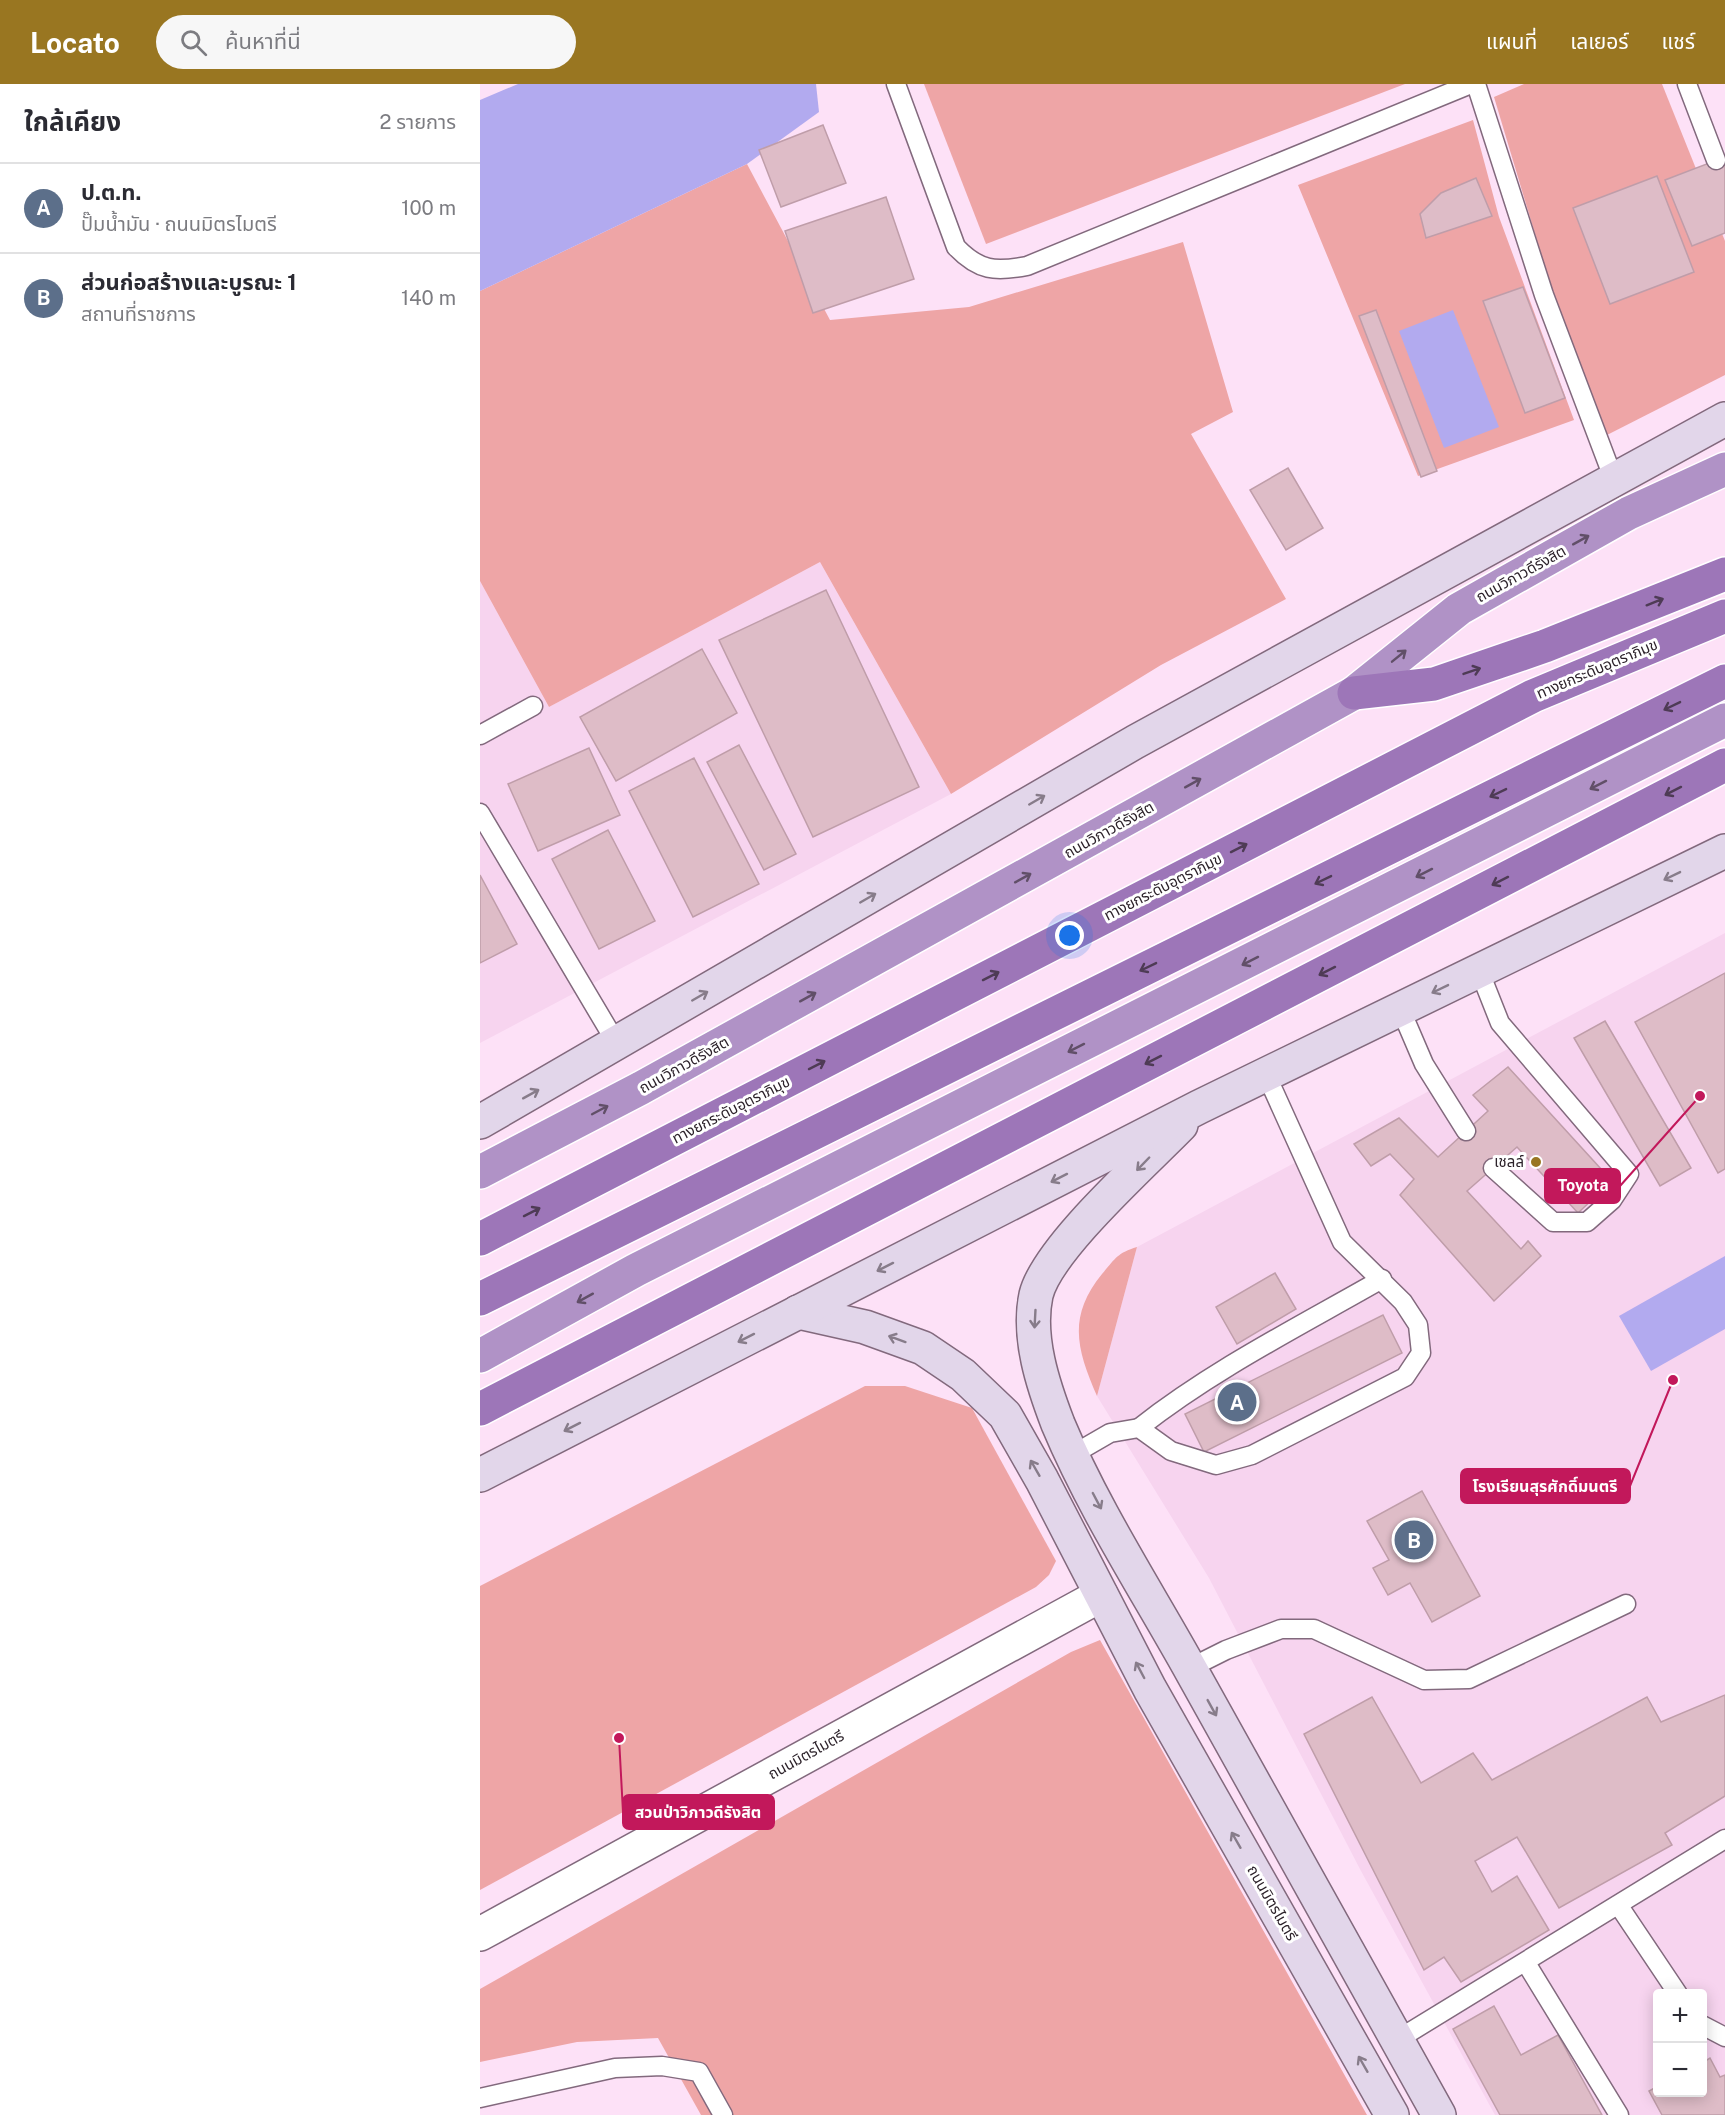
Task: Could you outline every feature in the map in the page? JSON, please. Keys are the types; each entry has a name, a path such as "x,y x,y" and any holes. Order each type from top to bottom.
{"highway":[{"name":"ถนนวิภาวดีรังสิต","path":"480,1172 641,1089 1354,693 1458,609 1629,513 1725,469"},
{"path":"1354,693 1434,684 1545,646 1725,574"},
{"name":"ทางยกระดับอุตราภิมุข","path":"480,1239 1533,696 1725,616"},
{"path":"480,1299 1725,681"},
{"path":"480,1356 646,1264 1725,720"},
{"path":"480,1409 1725,765"}],"main road":[{"path":"480,1122 1136,742 1725,419"},
{"path":"480,1475 1199,1107 1725,851"},
{"path":"1199,1107 1051,1262 1036,1295 1034,1341 1057,1421 1072,1455 1136,1575 1439,2115"},
{"name":"ถนนมิตรไมตรี","path":"798,1312 865,1327 922,1348 963,1375 1005,1415 1156,1699 1392,2115"},
{"path":"1101,1595 1136,1575"}],"street":[{"name":"ถนนมิตรไมตรี","path":"480,1934 1101,1595"}],"lane":[{"path":"896,84 956,247 969,260 1000,271 1027,266 1471,84"},
{"path":"1476,84 1544,294 1614,480"},
{"path":"1687,84 1716,160"},
{"path":"480,735 533,706"},
{"path":"480,813 617,1044"},
{"path":"1479,970 1500,1023 1629,1174 1612,1200 1587,1222 1553,1222 1493,1168"},
{"path":"1400,1008 1424,1064 1466,1131"},
{"path":"1139,1428 1171,1451 1216,1465 1252,1455 1405,1377 1422,1353 1418,1325 1403,1302 1383,1279 1342,1242 1266,1074"},
{"path":"1072,1455 1110,1433 1139,1428 1169,1405 1230,1366 1383,1279"},
{"path":"1190,1668 1226,1650 1281,1629 1314,1629 1424,1680 1469,1679 1626,1604"},
{"path":"1397,2040 1725,1839"},
{"path":"1619,1906 1675,1989"},
{"path":"1526,1963 1619,2115"},
{"path":"1707,2028 1725,2037"},
{"path":"480,2098 615,2068 662,2066 699,2072 723,2115"}],"shaded area":[{"path":"518,84 816,84 819,112 747,164 480,291 480,100"},
{"path":"924,84 1405,84 986,244"},
{"path":"1524,84 1662,84 1725,241 1725,375 1607,435 1564,331 1494,97"},
{"path":"1473,120 1499,217 1574,420 1418,476 1298,185"},
{"path":"747,164 830,320 969,307 1183,242 1233,412 1191,434 1286,599 1161,665 951,794 820,562 549,707 480,581 480,291"},
{"path":"1453,310 1499,427 1444,448 1399,331"},
{"path":"820,562 951,794 480,1043 480,581 549,707"},
{"path":"1725,933 1725,2115 1495,2115 1361,1871 1209,1578 1097,1396 1137,1247"},
{"path":"1137,1247 1097,1396 1084,1364 1079,1334 1080,1319 1091,1290 1102,1274 1121,1254"},
{"path":"1725,1256 1725,1329 1651,1371 1619,1316"},
{"path":"865,1386 905,1386 972,1408 1056,1561 1049,1575 1036,1587 480,1890 480,1586"},
{"path":"1100,1640 1367,2115 701,2115 658,2038 577,2042 480,2062 480,1989 1071,1652"}],"building":[{"path":"823,125 846,183 781,207 759,150"},
{"path":"1725,157 1725,233 1692,246 1665,180"},
{"path":"1657,176 1694,272 1610,304 1573,208"},
{"path":"1476,178 1492,216 1426,238 1420,214 1441,193"},
{"path":"886,197 914,279 813,313 785,231"},
{"path":"1523,287 1565,398 1525,413 1483,301"},
{"path":"1376,310 1437,471 1421,477 1359,316"},
{"path":"1288,468 1323,528 1286,550 1250,490"},
{"path":"826,590 919,787 813,837 719,640"},
{"path":"702,649 737,713 616,781 580,717"},
{"path":"739,745 796,854 764,870 707,762"},
{"path":"589,748 620,815 538,851 508,784"},
{"path":"694,758 759,884 693,917 629,791"},
{"path":"608,830 655,921 599,949 552,859"},
{"path":"480,875 517,944 480,963"},
{"path":"1725,973 1725,1169 1718,1173 1635,1022"},
{"path":"1605,1021 1691,1168 1660,1186 1574,1038"},
{"path":"1508,1067 1612,1181 1578,1213 1517,1147 1467,1191 1521,1249 1528,1241 1541,1256 1494,1301 1400,1195 1414,1179 1390,1154 1371,1166 1354,1144 1399,1118 1438,1157 1488,1111 1473,1095"},
{"path":"1275,1273 1296,1309 1237,1344 1216,1307"},
{"path":"1383,1315 1402,1353 1204,1452 1185,1414"},
{"path":"1422,1491 1480,1596 1432,1622 1410,1583 1388,1595 1373,1568 1389,1560 1367,1521"},
{"path":"1725,1695 1725,1796 1665,1833 1672,1845 1559,1908 1517,1837 1475,1861 1492,1892 1517,1876 1549,1930 1461,1982 1444,1957 1424,1970 1304,1734 1372,1697 1421,1783 1473,1753 1492,1780 1647,1697 1661,1722"},
{"path":"1494,2006 1521,2055 1558,2035 1602,2115 1500,2115 1453,2029"},
{"path":"1710,2058 1720,2077 1725,2075 1725,2115 1662,2115 1649,2091 1653,2089 1653,2097 1707,2097 1707,2060"}],"place":[{"name":"Toyota","path":"1700,1096"},
{"name":"เชลล์","path":"1536,1162"},
{"name":"โรงเรียนสุรศักดิ์มนตรี","path":"1673,1380"},
{"name":"ป.ต.ท.","path":"1237,1402"},
{"name":"ส่วนก่อสร้างและบูรณะ 1","path":"1414,1540"},
{"name":"สวนป่าวิภาวดีรังสิต","path":"619,1738"}]}
